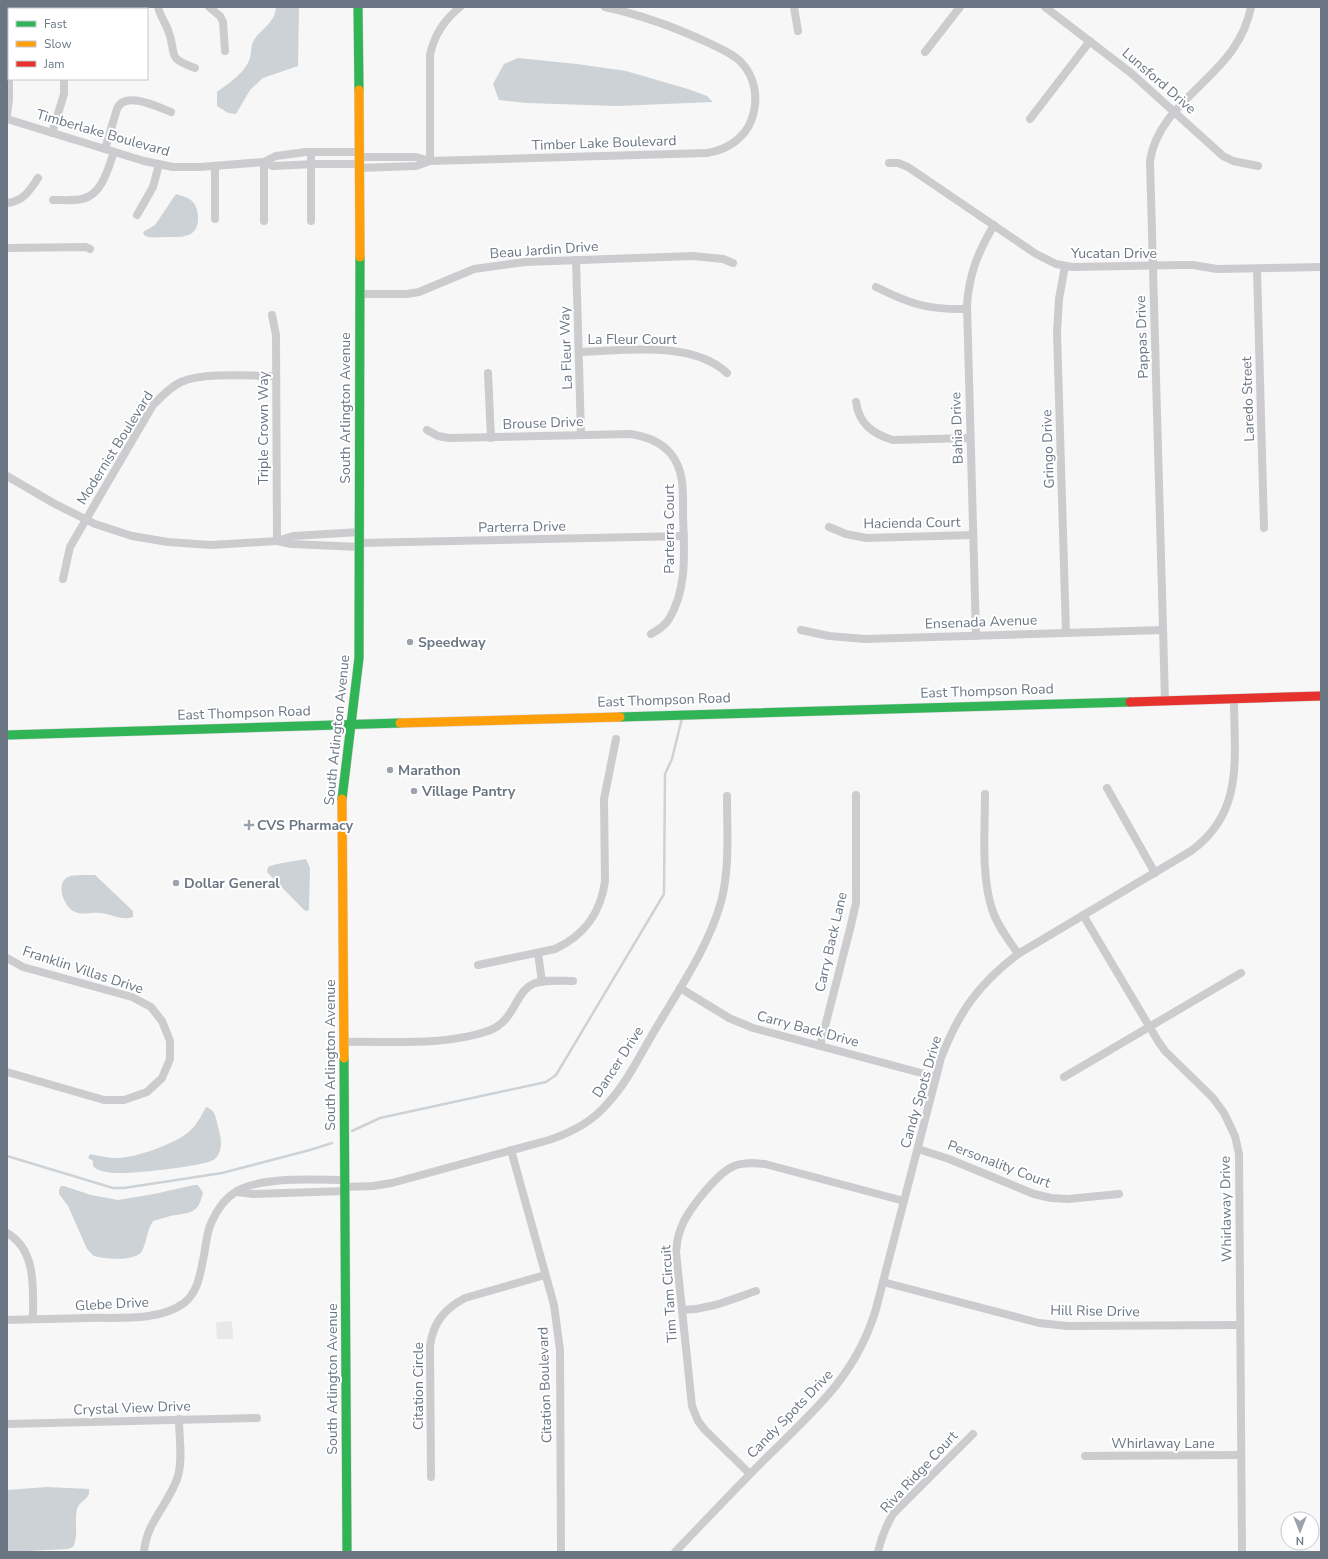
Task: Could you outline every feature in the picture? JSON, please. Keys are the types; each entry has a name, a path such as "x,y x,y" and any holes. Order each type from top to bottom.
{"main road":[{"name":"South Arlington Avenue","path":"347,1552 342,798 344,769 352,723 358,670 360,545 360,294 358,7"},
{"name":"East Thompson Road","path":"7,734 1321,696"}],"street":[{"path":"8,7 8,51"},
{"path":"158,7 168,29 174,56 180,63 195,68"},
{"path":"209,7 220,16 223,22 225,51"},
{"path":"430,161 430,55 440,28 460,7"},
{"name":"Timber Lake Boulevard","path":"264,162 276,156 311,152 359,160 416,166 430,161 714,152 728,147 744,133 752,120 755,107 755,92 751,78 741,63 733,56 695,37 655,21 605,7"},
{"path":"794,7 798,31"},
{"path":"924,52 960,7"},
{"name":"Lunsford Drive","path":"1045,7 1131,73 1223,156 1233,161 1258,166"},
{"name":"Pappas Drive","path":"1165,700 1150,168 1151,157 1159,132 1175,112 1233,49 1244,29 1251,7"},
{"path":"1030,119 1090,41"},
{"path":"7,114 9,80"},
{"path":"52,133 64,94 64,80"},
{"path":"105,149 119,105 123,102 135,100 171,112"},
{"name":"Timberlake Boulevard","path":"7,119 114,152 159,164 180,167 264,162"},
{"path":"53,200 80,200 92,195 98,189 106,175 114,152"},
{"path":"311,152 311,221"},
{"name":"Timber Lake Boulevard","path":"264,162 273,166 359,160"},
{"path":"264,162 264,221"},
{"name":"Yucatan Drive","path":"889,163 898,163 908,166 1044,259 1056,264 1076,267 1193,265 1217,269 1321,267"},
{"path":"137,215 153,187 159,164"},
{"path":"215,166 215,219"},
{"path":"7,203 18,201 24,197 38,178"},
{"name":"Bahia Drive","path":"976,636 967,309 969,287 975,262 994,225"},
{"path":"7,248 86,247 90,249"},
{"name":"Beau Jardin Drive","path":"360,294 413,293 424,291 476,268 525,262 700,256 734,263"},
{"name":"La Fleur Way","path":"576,260 581,435"},
{"name":"Gringo Drive","path":"1065,266 1059,299 1058,332 1066,633"},
{"name":"Laredo Street","path":"1257,269 1264,528"},
{"path":"876,287 907,302 943,309 967,309"},
{"name":"Triple Crown Way","path":"272,315 276,334 277,541"},
{"name":"La Fleur Court","path":"579,352 671,350 689,353 702,358 718,366 727,373"},
{"path":"488,373 491,438"},
{"name":"Modernist Boulevard","path":"63,580 70,547 154,406 165,393 181,382 200,377 276,376"},
{"path":"856,402 860,417 867,426 886,438 893,440 970,438"},
{"name":"Brouse Drive","path":"427,430 448,438 631,434 650,438 660,444"},
{"name":"Parterra Court","path":"651,634 666,624 670,618 680,591 683,569 684,536 681,475 671,454 660,444"},
{"path":"7,476 55,504 94,524 132,536 168,542 211,545 277,541 293,536 360,532"},
{"name":"Hacienda Court","path":"829,527 846,534 864,538 973,535"},
{"name":"Parterra Drive","path":"277,541 291,544 360,545 684,536"},
{"name":"Ensenada Avenue","path":"801,630 829,636 851,638 976,636 1163,630"},
{"name":"Candy Spots Drive","path":"675,1552 834,1390 849,1369 865,1340 883,1282 936,1077 948,1040 965,1008 985,982 1018,954 1200,845 1214,829 1226,811 1233,783 1234,698"},
{"path":"478,965 555,949 572,940 586,928 599,906 605,881 604,799 616,739"},
{"path":"1106,788 1155,873"},
{"path":"985,794 987,892 996,920 1018,954"},
{"name":"Carry Back Lane","path":"820,1046 856,903 856,795"},
{"name":"Dancer Drive","path":"345,1186 373,1186 392,1183 549,1140 566,1134 585,1123 599,1112 623,1084 710,935 722,900 727,864 727,796"},
{"name":"Whirlaway Drive","path":"1083,915 1149,1027 1165,1051 1213,1098 1224,1113 1235,1136 1240,1165 1242,1552"},
{"path":"538,953 542,982"},
{"name":"Franklin Villas Drive","path":"7,958 23,967 132,997 151,1007 162,1021 170,1041 170,1060 162,1078 147,1092 124,1100 104,1100 7,1072"},
{"path":"1064,1077 1241,973"},
{"path":"344,1042 441,1041 464,1038 489,1031 500,1025 507,1018 524,991 534,984 554,980 573,981"},
{"name":"Carry Back Drive","path":"680,988 729,1018 753,1028 936,1077"},
{"name":"Personality Court","path":"918,1149 949,1159 1034,1194 1052,1198 1068,1199 1119,1194"},
{"name":"Citation Boulevard","path":"511,1150 555,1310 560,1350 561,1552"},
{"name":"Tim Tam Circuit","path":"750,1474 705,1430 698,1421 692,1406 676,1252 680,1230 686,1216 714,1181 725,1171 735,1166 750,1163 765,1164 904,1201"},
{"name":"Glebe Drive","path":"7,1320 151,1316 163,1313 183,1303 191,1296 197,1286 211,1223 221,1205 236,1192 252,1185 277,1181 345,1186"},
{"path":"236,1192 253,1194 345,1186"},
{"path":"7,1234 18,1242 30,1264 33,1279 33,1319"},
{"name":"Citation Circle","path":"431,1477 430,1346 437,1321 444,1312 455,1303 465,1298 545,1275"},
{"name":"Hill Rise Drive","path":"883,1282 1039,1323 1067,1326 1240,1325"},
{"path":"682,1310 722,1304 756,1292"},
{"name":"Crystal View Drive","path":"7,1424 258,1418"},
{"path":"144,1552 148,1531 178,1476 180,1462 179,1419"},
{"name":"Riva Ridge Court","path":"878,1552 880,1540 893,1514 973,1434"},
{"name":"Whirlaway Lane","path":"1085,1456 1241,1455"}],"shaded area":[{"path":"276,7 299,7 298,66 263,78 250,90 236,114 228,113 217,106 217,92 236,77 248,63 253,42 271,21"},
{"path":"518,58 626,71 688,89 707,96 713,102 617,106 527,103 499,100 493,84 504,64"},
{"path":"176,194 189,199 195,205 198,213 198,222 195,230 189,235 179,237 151,237 144,235 143,232 155,225"},
{"path":"306,859 310,868 309,910 307,911 304,910 267,872 268,867 281,863"},
{"path":"95,875 133,911 133,917 124,918 97,913 83,914 73,911 64,900 61,889 64,880 69,876"},
{"path":"206,1107 212,1110 215,1115 221,1139 220,1152 215,1159 209,1162 169,1169 115,1173 98,1170 93,1166 93,1161 88,1158 90,1154 111,1158 126,1157 147,1152 168,1144 187,1134 198,1121"},
{"path":"198,1185 203,1193 197,1208 191,1212 153,1221 149,1228 142,1251 133,1257 120,1259 94,1256 87,1249 68,1206 59,1194 61,1186 64,1186 91,1195 118,1200"},
{"path":"232,1321 233,1339 217,1339 216,1322"},
{"path":"47,1487 89,1489 87,1498 78,1506 77,1509 76,1538 73,1547 68,1549 7,1552 7,1490"}],"waterway":[{"path":"352,1131 380,1118 546,1082 556,1075 664,894 665,774 672,759 682,718"},
{"path":"7,1156 113,1188 124,1188 222,1173 332,1143"}],"traffic: fast":[{"path":"358,7 359,90"},
{"path":"342,799 359,658 360,257"},
{"path":"620,717 1130,702"},
{"path":"7,735 400,723"},
{"path":"344,1058 347,1552"}],"traffic: slow":[{"path":"359,90 360,257"},
{"path":"400,723 620,717"},
{"path":"342,799 344,1058"}],"traffic: jam":[{"path":"1130,702 1321,696"}],"place":[{"name":"Speedway","path":"410,642"},
{"name":"Marathon","path":"390,770"},
{"name":"Village Pantry","path":"414,791"},
{"name":"CVS Pharmacy","path":"249,825"},
{"name":"Dollar General","path":"176,883"}]}
